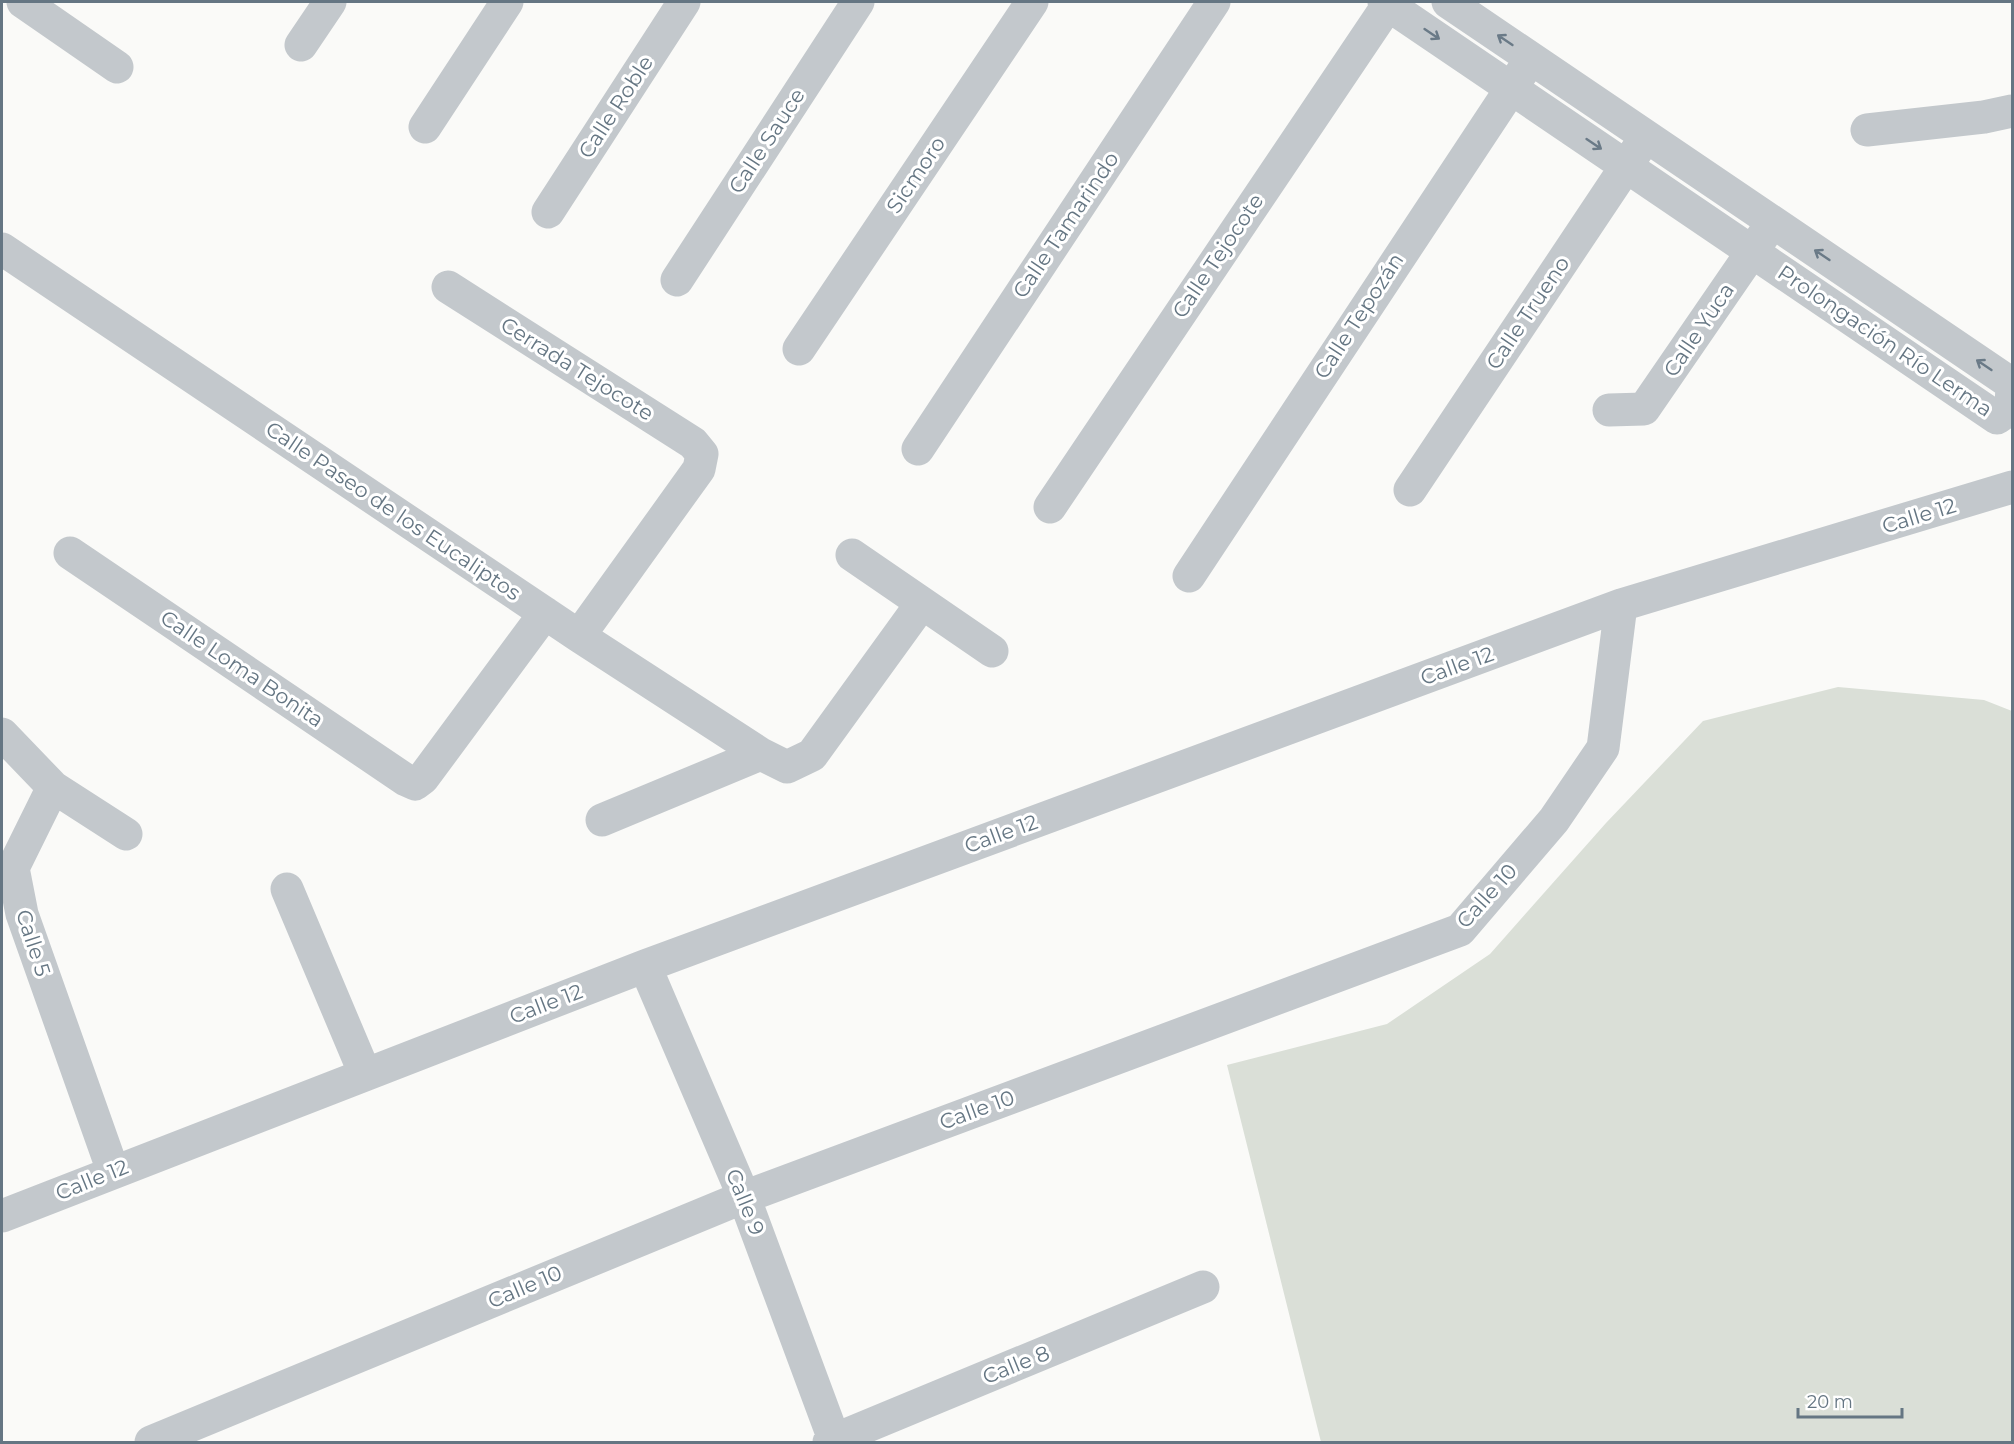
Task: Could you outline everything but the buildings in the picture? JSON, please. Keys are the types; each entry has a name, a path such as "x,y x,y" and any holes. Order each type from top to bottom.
{"street":[{"path":"23,2 117,67"},
{"path":"301,45 330,2"},
{"path":"425,127 507,2"},
{"name":"Calle Roble","path":"548,212 684,2"},
{"name":"Calle Sauce","path":"677,280 858,2"},
{"name":"Sicmoro","path":"799,349 1032,2"},
{"name":"Calle Tamarindo","path":"918,449 1214,2"},
{"name":"Prolongación Río Lerma","path":"1387,2 1997,418 2011,408 2012,384 1448,2"},
{"name":"Calle Tejocote","path":"1050,507 1387,2"},
{"name":"Calle Tepozán","path":"1189,576 1510,87 1532,58"},
{"path":"1867,130 1984,117 2013,111"},
{"name":"Calle Trueno","path":"1410,490 1646,136"},
{"name":"Calle Yuca","path":"1609,410 1644,409 1773,222"},
{"name":"Calle Paseo de los Eucaliptos","path":"2,249 579,636 774,761"},
{"name":"Cerrada Tejocote","path":"448,287 693,443 702,454 699,469 579,636"},
{"name":"Calle 12","path":"2,1216 645,966 1621,605 2013,488"},
{"name":"Calle Loma Bonita","path":"70,553 415,784 423,778 546,613"},
{"path":"852,555 992,651"},
{"path":"602,820 774,761 812,755 922,603"},
{"name":"Calle 10","path":"151,1443 744,1197 1460,930 1554,820 1603,748 1621,605"},
{"path":"2,734 53,787 126,834"},
{"name":"Calle 5","path":"53,787 13,868 22,914 113,1171"},
{"path":"287,889 365,1074"},
{"name":"Calle 9","path":"645,966 744,1197 833,1442"},
{"name":"Calle 8","path":"833,1442 1203,1287"}],"shaded area":[{"path":"1838,687 1984,700 2012,711 2012,1442 1321,1442 1227,1065 1387,1024 1490,954 1606,823 1703,721"}]}
